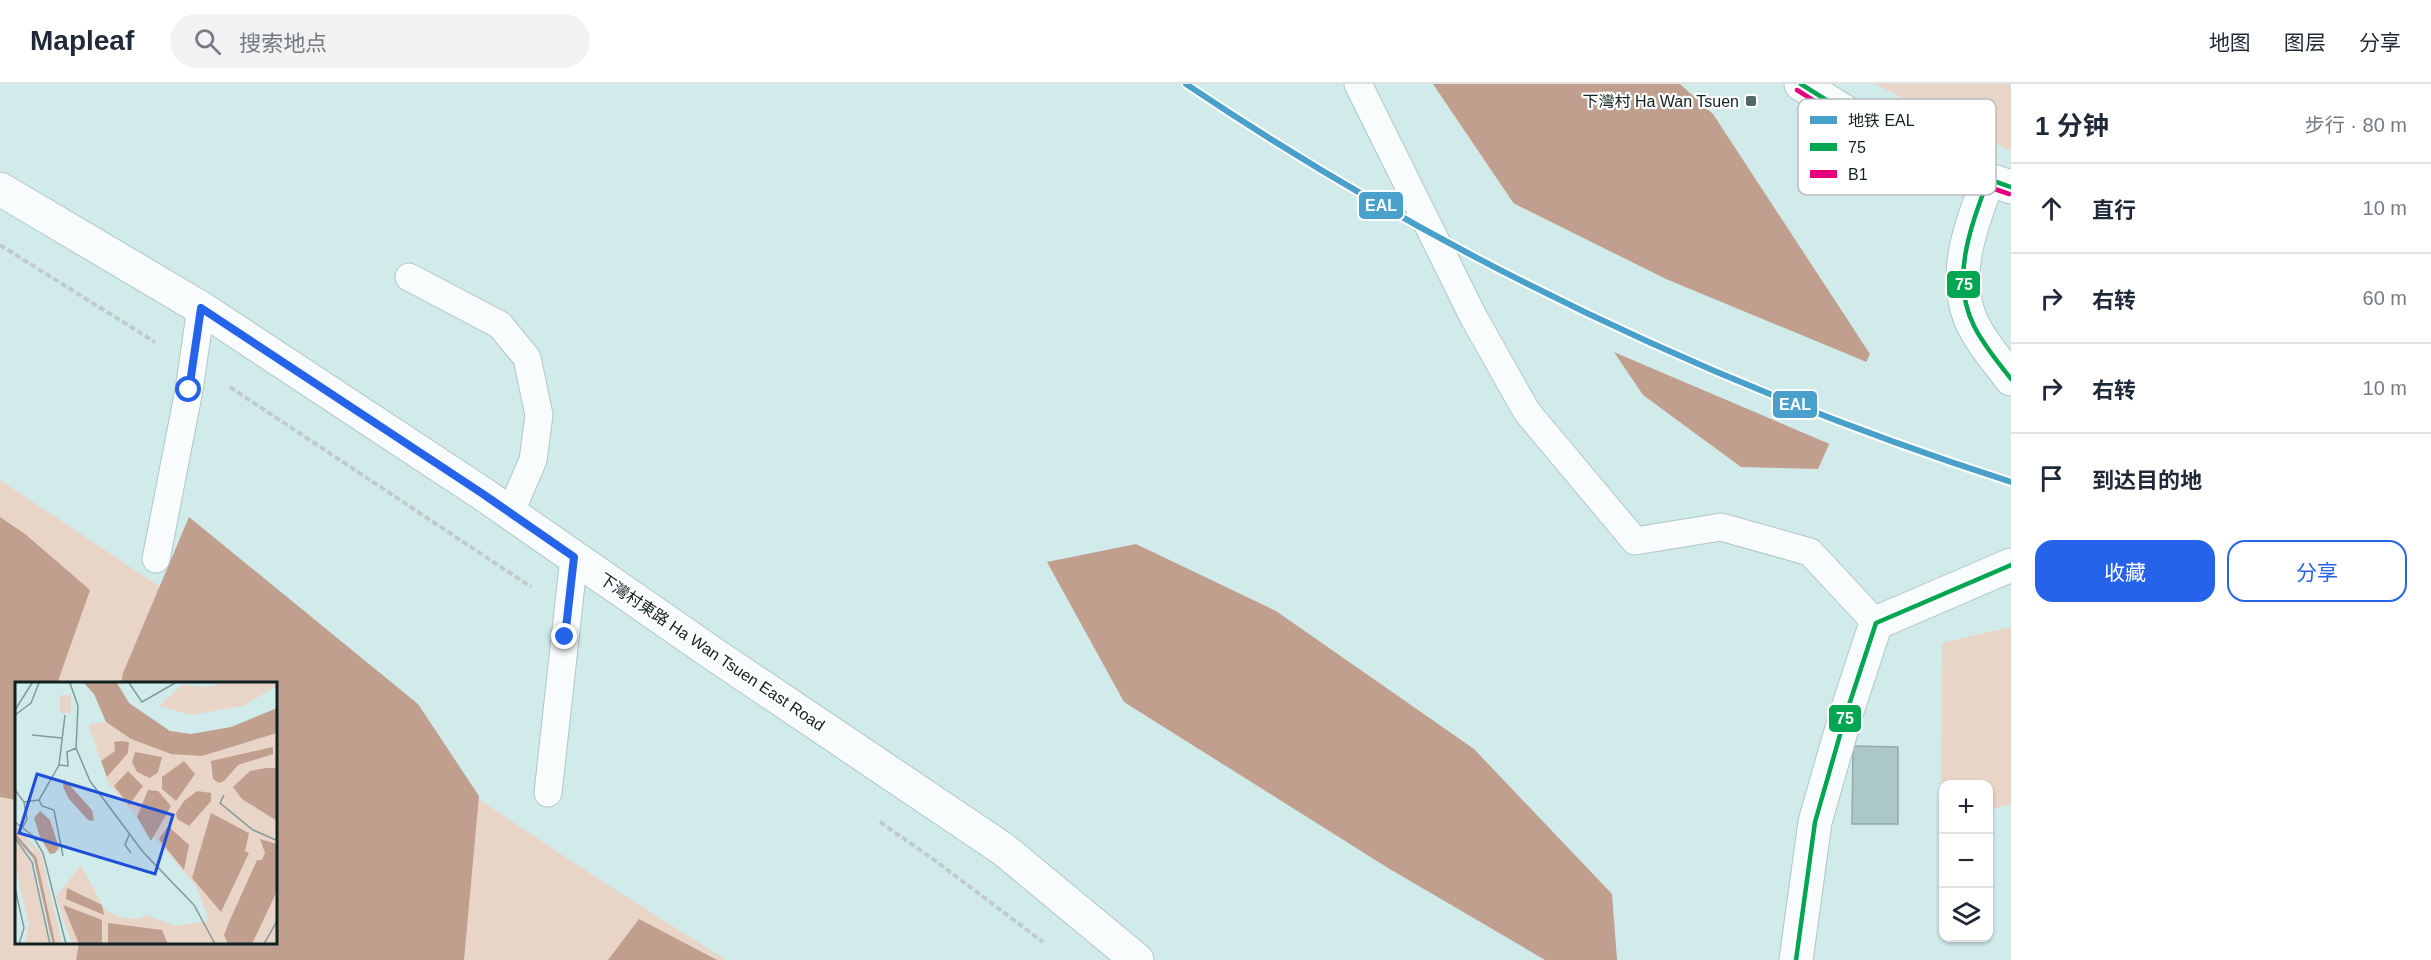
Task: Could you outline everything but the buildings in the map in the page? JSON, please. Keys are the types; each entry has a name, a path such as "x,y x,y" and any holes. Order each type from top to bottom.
{"street":[{"path":"1801,84 1826,99"},
{"name":"下灣村東路 Ha Wan Tsuen East Road","path":"0,189 201,308 574,557 1003,849 1137,960"},
{"path":"1992,195 1972,224 1965,257 1963,280 1965,302 1975,327 2011,379"},
{"path":"1796,960 1815,822 1846,714 1876,623 2011,565"}],"lane":[{"path":"1358,84 1474,318 1527,412 1635,541 1720,527 1810,552 1876,623"},
{"path":"409,277 500,325 527,358 539,415 533,460 510,514"},
{"path":"156,559 189,390 201,308"},
{"path":"548,793 574,557"}],"path":[{"path":"0,245 164,348"},
{"path":"229,386 533,589"},
{"path":"870,815 938,862 1045,944"}],"shaded area":[{"path":"1433,84 1680,84 1713,114 1870,354 1818,469 1741,467 1643,395"},
{"path":"1875,84 2011,84 2011,151 1996,144 1996,99 1905,99"},
{"path":"0,480 600,880 726,960 0,960"},
{"path":"0,517 25,534 90,590 58,682 15,682 15,800 0,797"},
{"path":"189,517 418,704 479,796 464,960 76,960 79,945 278,945 278,682 121,682 123,673"},
{"path":"1136,544 1276,611 1474,749 1612,894 1617,960 1545,960 1388,868 1124,702 1047,562"},
{"path":"2011,627 2011,804 1993,809 1993,780 1941,780 1942,643"},
{"path":"639,919 717,960 608,960"}],"pier":[{"path":"1507,200 1666,279 1869,363 1832,445 1609,350"}],"metro line":[{"name":"EAL","path":"1186,84 1282,146 1381,205 1585,312 1689,360 1795,404 1902,445 2011,482"}],"transit line":[{"name":"75","path":"1801,84 1825,99"},
{"name":"B1","path":"1797,90 1812,99"},
{"name":"75","path":"1996,182 2011,187"},
{"name":"B1","path":"1996,189 2009,194"},
{"name":"75","path":"1983,195 1966,253 1963,271 1964,290 1967,308 1974,326 2011,379"},
{"name":"75","path":"1796,960 1815,822 1846,714 1876,623 2011,565"}],"place":[{"name":"下灣村 Ha Wan Tsuen","path":"1751,101"}],"route":[{"path":"189,390 201,308 483,494 574,557 565,637"}]}
